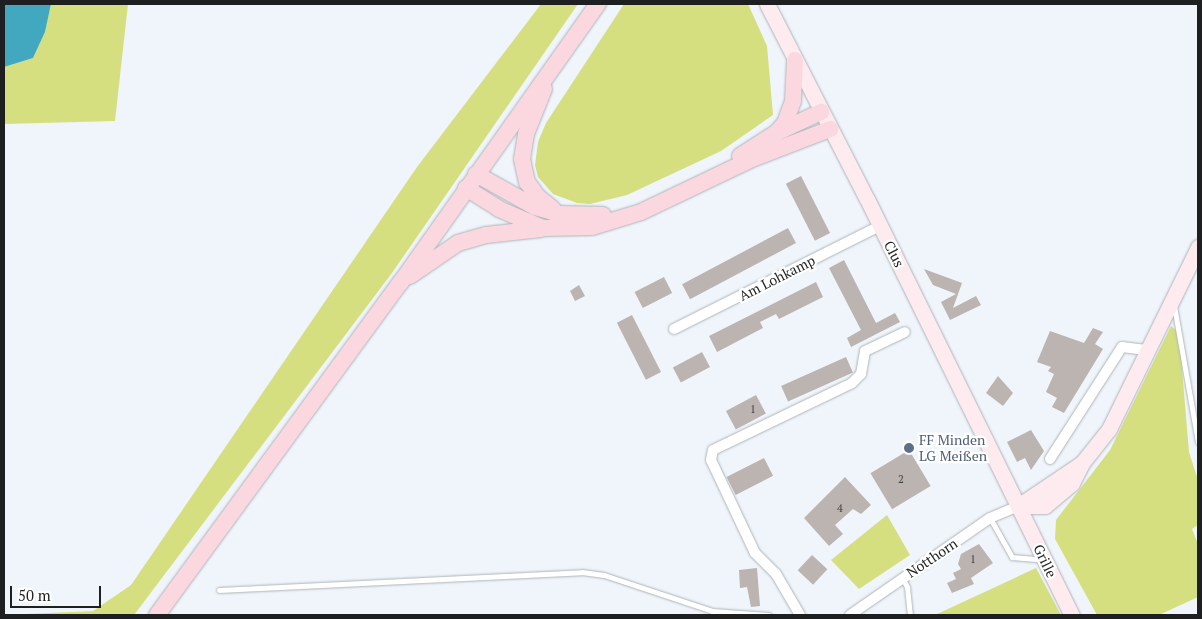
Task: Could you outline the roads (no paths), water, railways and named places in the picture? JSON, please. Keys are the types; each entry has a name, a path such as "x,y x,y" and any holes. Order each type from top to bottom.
{"main road":[{"path":"157,615 401,282 598,4"},
{"name":"Clus","path":"767,4 880,226 1018,506"},
{"path":"776,133 785,123 793,102 795,60"},
{"path":"546,79 543,100 526,134 522,159 528,182 538,197 559,214"},
{"path":"476,174 509,195 559,214 588,217 612,214 637,206 700,177 776,133 821,112"},
{"path":"401,282 458,243 486,235 543,228 559,230 618,221 752,160 830,129"},
{"path":"466,188 499,209 543,228"},
{"path":"1018,506 1082,463 1109,429 1172,296 1198,247"},
{"name":"Grille","path":"1018,506 1072,615"}],"street":[{"name":"Am Lohkamp","path":"674,329 880,226"},
{"path":"800,615 776,574 756,553 711,460 713,450 852,383 861,374 865,351 905,332"},
{"path":"1050,459 1122,347 1146,350"},
{"name":"Notthorn","path":"850,615 990,518 1018,506"}],"lane":[{"path":"1172,296 1198,442"},
{"path":"990,518 1012,557 1046,560"},
{"path":"219,590 582,572 604,575 712,610 769,615"},
{"path":"902,578 907,587 910,615"}],"water":[{"path":"4,4 51,4 45,32 33,58 4,67"}],"place":[{"name":"FF Minden LG Meißen","path":"909,448"}]}
